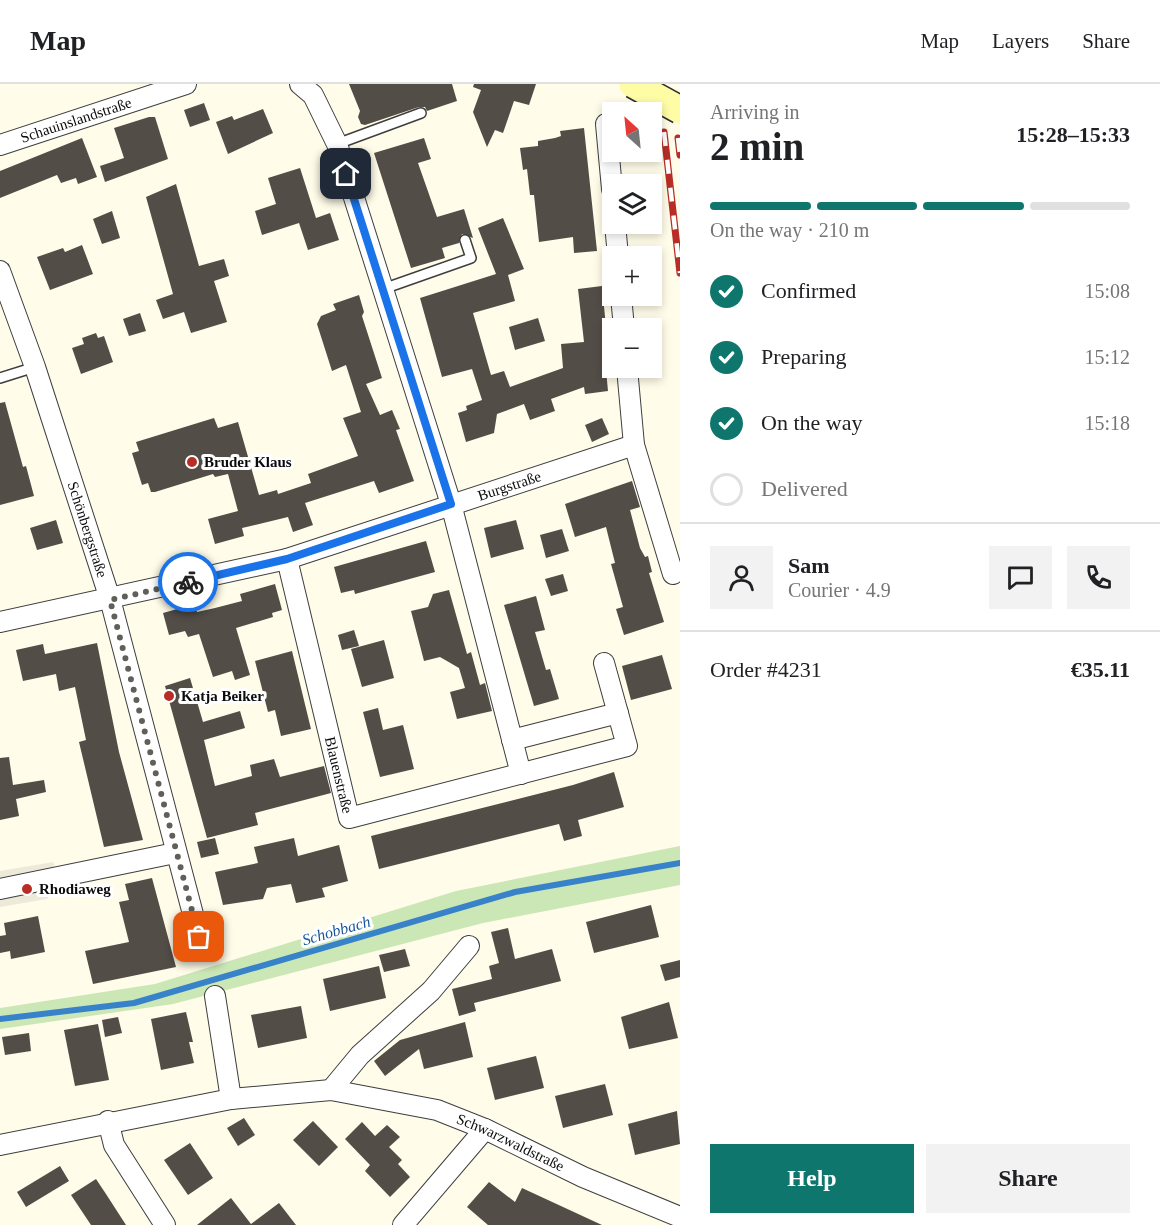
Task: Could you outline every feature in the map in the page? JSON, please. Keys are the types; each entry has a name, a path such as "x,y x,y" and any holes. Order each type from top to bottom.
{"street":[{"name":"Schauinslandstraße","path":"0,144 186,84"},
{"path":"300,84 313,95 337,144 451,504 521,774"},
{"path":"633,84 680,110"},
{"name":"Schönbergstraße","path":"0,271 36,367 110,600 199,937"},
{"path":"628,378 634,445 673,574"},
{"name":"Burgstraße","path":"0,622 110,600 287,559 634,445"},
{"name":"Blauenstraße","path":"287,559 349,818 627,746 604,663"},
{"path":"512,740 618,713"},
{"path":"0,888 175,853"},
{"path":"330,1090 360,1055 431,991 469,946"},
{"path":"215,996 231,1099"},
{"name":"Schwarzwaldstraße","path":"0,1144 108,1121 231,1099 330,1090 437,1110 485,1129 583,1177 679,1216"},
{"path":"108,1121 114,1145 165,1225"},
{"path":"403,1225 485,1129"}],"lane":[{"path":"337,144 421,113"},
{"path":"383,289 471,258 465,240"},
{"path":"0,378 36,367"}],"green space":[{"path":"680,846 680,885 483,923 173,1004 0,1029 0,1008 155,984 456,891"}],"shaded area":[{"name":"Rhodiaweg","path":"53,862 59,878 47,899 0,907 0,871"}],"building":[{"path":"349,84 452,84 457,101 427,111 425,107 419,107 365,125 361,124 358,117 360,111"},
{"path":"474,84 536,84 529,105 514,101 503,133 495,130 487,147 473,112 481,90 473,87"},
{"path":"204,103 210,120 190,127 184,110"},
{"path":"263,109 273,133 228,154 216,122 232,116 234,120"},
{"path":"155,117 168,159 105,182 100,166 124,158 114,128"},
{"path":"584,128 597,251 574,253 573,237 539,242 534,195 530,195 527,169 523,170 520,148 538,146 538,141 561,136 560,131"},
{"path":"82,138 97,177 78,184 76,178 61,183 57,175 0,198 0,171"},
{"path":"424,138 431,159 418,163 437,217 464,209 473,238 462,234 459,243 442,248 445,258 411,268 374,153"},
{"path":"300,168 316,218 330,213 339,240 308,250 299,223 262,235 255,211 276,204 268,178"},
{"path":"176,184 199,266 224,259 229,276 214,281 227,322 191,333 184,312 163,319 156,300 173,294 146,197"},
{"path":"112,211 120,238 102,244 93,219"},
{"path":"503,218 524,269 508,275 515,301 473,313 491,375 504,371 510,387 563,368 561,344 584,342 578,289 602,286 602,306 604,306 605,318 602,318 602,378 607,378 608,391 585,394 584,387 551,399 555,411 530,420 524,404 497,414 494,433 466,442 458,413 467,410 466,406 482,400 472,369 442,377 420,298 496,274 478,228"},
{"path":"82,245 93,274 50,290 37,257 63,248 65,252"},
{"path":"359,295 364,312 362,316 382,378 366,384 380,415 392,410 400,429 396,430 414,481 379,493 374,481 305,503 313,525 293,532 288,517 242,528 244,536 215,544 208,519 238,511 228,474 215,477 213,474 155,492 151,492 148,483 142,485 132,453 139,451 136,442 214,418 218,428 238,422 259,495 277,490 278,494 311,483 308,474 358,456 343,418 361,412 346,365 332,371 317,324 321,316 336,310 333,304"},
{"path":"140,313 146,331 129,336 123,319"},
{"path":"538,318 545,341 515,350 509,327"},
{"path":"96,333 98,338 104,336 113,362 81,374 72,348 84,344 82,338"},
{"path":"5,402 23,467 26,466 34,496 0,505 0,403"},
{"path":"602,418 609,434 592,442 585,425"},
{"path":"632,481 640,507 630,510 640,548 645,557 648,556 652,572 649,573 664,622 624,635 616,609 623,607 611,564 615,563 606,527 575,537 565,504"},
{"path":"56,520 63,543 37,550 30,528"},
{"path":"516,520 524,549 491,558 484,528"},
{"path":"562,529 569,551 546,558 540,535"},
{"path":"426,541 435,572 355,594 354,590 341,593 334,567"},
{"path":"563,574 568,591 551,596 545,579"},
{"path":"275,584 282,610 272,613 273,617 236,628 250,675 235,680 232,671 213,677 199,634 188,637 185,631 169,635 163,613 195,604 197,612 215,608 242,601 240,594"},
{"path":"449,590 467,654 471,652 480,685 485,683 492,711 457,719 450,692 465,688 459,668 440,657 424,661 411,611 428,607 433,594"},
{"path":"536,596 545,630 535,632 546,670 550,669 559,699 534,706 504,605"},
{"path":"354,630 359,646 342,650 338,635"},
{"path":"384,640 394,678 362,687 351,649"},
{"path":"97,643 119,752 143,840 104,847 79,742 86,740 75,687 59,691 56,674 23,681 16,650 43,644 45,654"},
{"path":"292,651 311,729 281,736 275,710 268,712 255,661"},
{"path":"662,655 672,689 631,700 622,666"},
{"path":"190,678 203,722 240,711 245,728 204,740 215,786 252,776 250,765 274,759 280,777 324,766 331,793 255,813 258,825 207,838 165,686"},
{"path":"378,708 383,730 403,725 414,769 380,777 363,712"},
{"path":"9,757 13,785 44,780 46,792 16,799 19,816 0,820 0,758"},
{"path":"614,772 624,807 578,820 582,836 564,841 559,824 379,869 371,836 573,785"},
{"path":"215,838 219,854 201,858 197,842"},
{"path":"294,838 298,856 339,845 348,881 322,888 325,897 296,903 291,884 267,888 263,899 223,905 215,872 258,863 254,847"},
{"path":"152,878 176,967 93,984 85,951 129,942 119,902 129,900 125,884"},
{"path":"651,905 659,937 594,953 586,922"},
{"path":"38,916 45,952 11,959 10,951 0,953 0,936 6,935 4,923"},
{"path":"508,928 515,959 552,949 561,981 474,1003 476,1011 459,1016 452,989 492,979 489,966 499,963 491,932"},
{"path":"405,949 410,966 384,972 379,955"},
{"path":"680,960 680,977 665,981 660,965"},
{"path":"379,966 386,998 330,1011 323,979"},
{"path":"669,1002 678,1038 629,1049 621,1017"},
{"path":"301,1006 307,1038 258,1048 251,1015"},
{"path":"186,1012 193,1042 189,1042 194,1063 161,1070 151,1019"},
{"path":"118,1017 122,1033 105,1037 102,1020"},
{"path":"465,1022 473,1057 424,1069 419,1049 385,1076 374,1061 400,1040"},
{"path":"98,1024 109,1080 75,1086 64,1030"},
{"path":"29,1033 31,1051 5,1055 2,1037"},
{"path":"536,1056 544,1088 495,1100 487,1068"},
{"path":"605,1084 613,1115 563,1128 555,1096"},
{"path":"677,1111 680,1144 635,1155 628,1124"},
{"path":"244,1118 255,1135 238,1146 227,1128"},
{"path":"313,1121 338,1147 319,1166 293,1140"},
{"path":"362,1122 375,1136 387,1125 400,1137 389,1147 402,1160 398,1164 410,1177 390,1197 365,1171 370,1165 345,1139"},
{"path":"190,1143 213,1178 188,1195 164,1160"},
{"path":"60,1166 69,1181 26,1207 17,1192"},
{"path":"96,1179 126,1225 91,1225 71,1195"},
{"path":"489,1182 515,1202 522,1188 602,1225 488,1225 467,1207"},
{"path":"231,1198 251,1224 279,1203 296,1225 197,1225"}],"waterway":[{"name":"Schobbach","path":"0,1019 134,1003 515,892 680,863"}],"railway":[{"path":"664,132 680,273"},
{"path":"678,138 680,155"}],"way so far":[{"path":"188,582 110,600 199,937"}],"place":[{"name":"Bruder Klaus","path":"192,462"},
{"name":"Katja Beiker","path":"169,696"},
{"name":"Rhodiaweg","path":"27,889"}],"route":[{"path":"188,582 287,559 451,504 346,174"}]}
